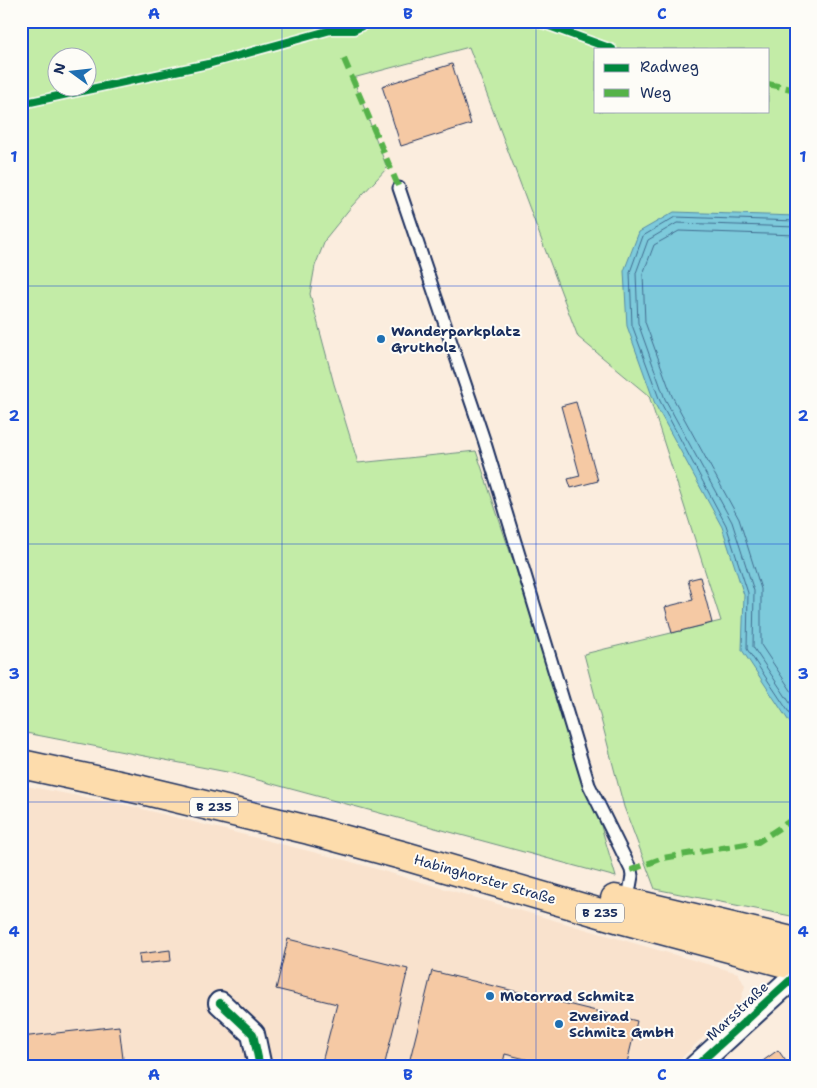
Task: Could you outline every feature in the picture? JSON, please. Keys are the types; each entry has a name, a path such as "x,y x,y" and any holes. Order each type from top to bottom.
{"main road":[{"name":"Habinghorster Straße","path":"21,764 290,825 405,856 626,911 796,942"},
{"name":"Habinghorster Straße","path":"626,911 796,966"}],"street":[{"name":"Marsstraße","path":"695,1067 796,975"},
{"path":"220,1003 253,1034 260,1067"}],"lane":[{"path":"399,188 484,440 589,784 631,870 632,876 626,911"}],"shaded area":[{"path":"21,785 130,806 345,860 738,973 745,986 740,1002 672,1067 21,1067"}],"green space":[{"path":"21,21 796,21 796,917 655,889 624,807 584,654 721,621 649,396 578,337 469,47 353,78 387,168 351,207 326,238 315,266 310,294 334,384 358,463 476,451 590,789 616,877 232,773 21,732"}],"water":[{"path":"674,212 796,216 796,732 742,650 744,595 722,527 655,404 627,326 624,271 639,232"}],"building":[{"path":"452,64 471,124 401,146 382,86"},
{"path":"576,402 598,481 571,488 568,479 580,476 561,406"},
{"path":"700,577 712,623 672,633 665,607 693,600 688,580"},
{"path":"288,939 408,969 384,1067 321,1066 337,1004 276,989"},
{"path":"170,950 171,961 140,964 139,954"},
{"path":"432,971 637,1021 626,1067 558,1067 505,1054 502,1067 408,1067"},
{"path":"119,1026 124,1067 21,1067 21,1037"},
{"path":"778,1050 790,1067 756,1066"}],"marked path":[{"path":"344,59 399,188"},
{"path":"770,84 796,90"},
{"path":"631,870 663,858 758,842 796,817"}],"cycle path":[{"path":"21,104 208,64 331,30 354,30 372,21"},
{"path":"531,21 609,48"},
{"path":"695,1067 796,975"},
{"path":"220,1003 253,1034 260,1067"}],"place":[{"name":"Wanderparkplatz Grutholz","path":"381,339"},
{"name":"Motorrad Schmitz","path":"490,996"},
{"name":"Zweirad Schmitz GmbH","path":"559,1024"}]}
